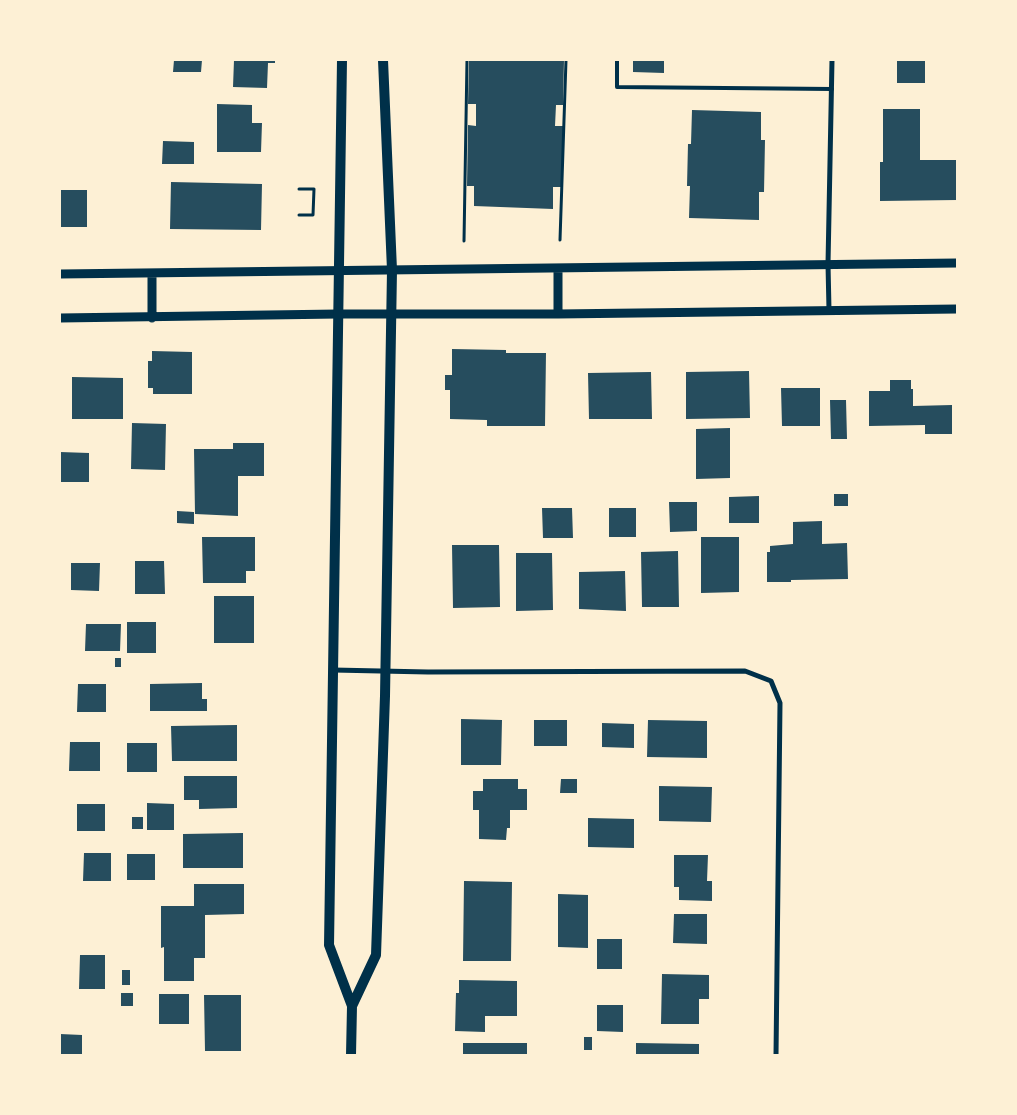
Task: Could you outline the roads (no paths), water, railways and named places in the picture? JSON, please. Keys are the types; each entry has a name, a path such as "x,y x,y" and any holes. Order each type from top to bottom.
{"main road":[{"path":"342,60 329,945 352,1006 351,1055"},
{"path":"352,1006 376,955 386,671 392,270 383,60"}],"street":[{"path":"829,310 828,264 832,60"},
{"path":"60,274 957,264"},
{"path":"558,269 558,314"},
{"path":"152,273 152,318"},
{"path":"60,318 957,309"},
{"path":"332,670 745,671 771,681 780,703 776,1055"}],"lane":[{"path":"617,60 617,87 832,89"}]}
